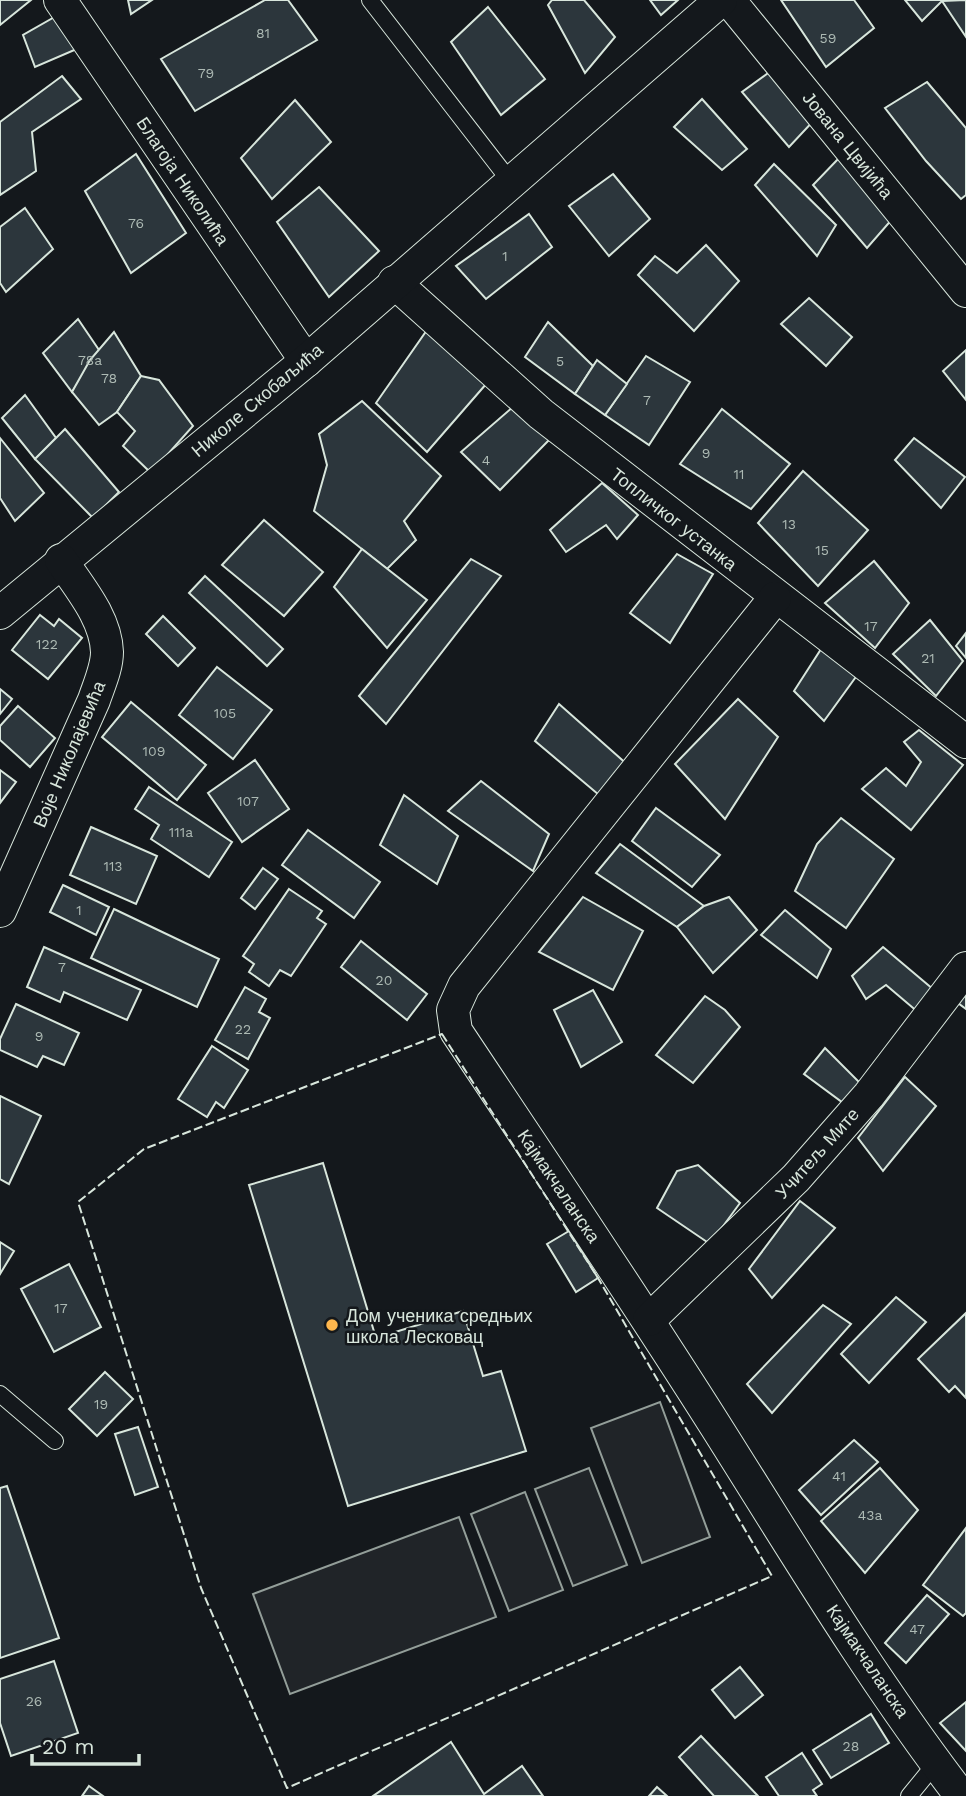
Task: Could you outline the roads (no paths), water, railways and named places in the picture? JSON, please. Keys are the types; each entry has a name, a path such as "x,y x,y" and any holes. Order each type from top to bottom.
{"street":[{"name":"Благоја Николића","path":"60,0 306,361"},
{"name":"Николе Скобаљића","path":"0,613 61,560 306,361 721,0"},
{"name":"Јована Цвијића","path":"729,0 966,291"},
{"name":"Топличког устанка","path":"394,282 541,414 775,598 966,742"},
{"name":"Воје Николајевића","path":"0,911 94,700 104,670 107,652 101,627 89,600 61,560"},
{"name":"Кајмакчаланска","path":"775,598 464,986 453,1010 456,1031 649,1320 803,1563 936,1763 961,1796"},
{"name":"Учитељ Мите","path":"649,1320 796,1178 869,1094 966,968"}],"lane":[{"path":"370,0 510,181"},
{"path":"0,1394 55,1441"},
{"path":"909,1796 936,1763"}],"place":[{"name":"Дом ученика средњих школа Лесковац","path":"332,1325"}]}
